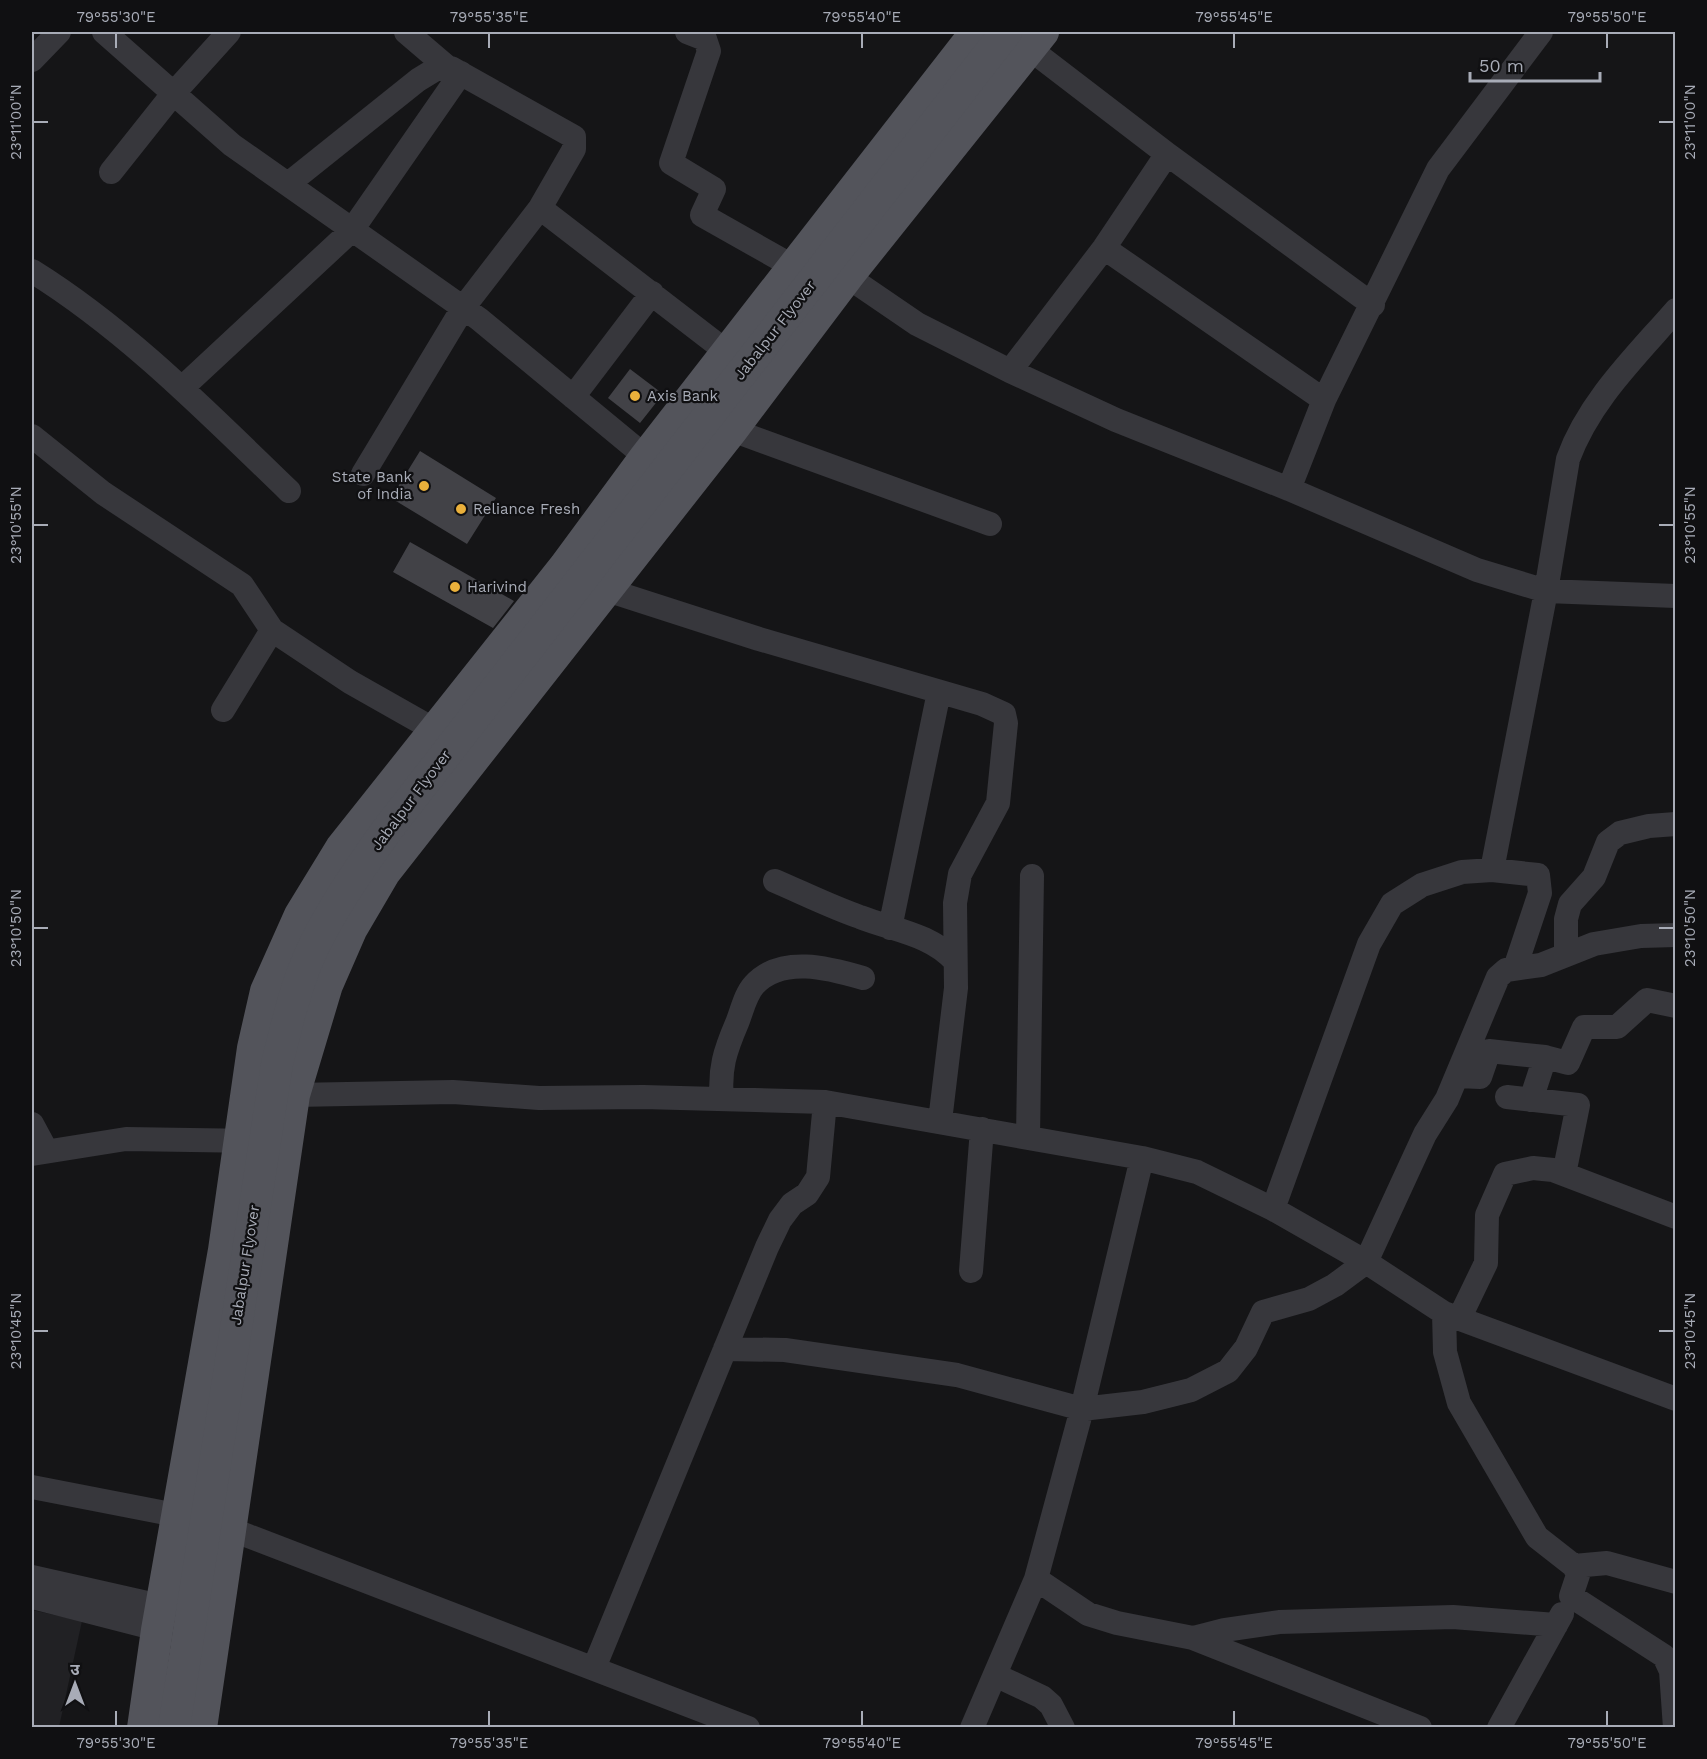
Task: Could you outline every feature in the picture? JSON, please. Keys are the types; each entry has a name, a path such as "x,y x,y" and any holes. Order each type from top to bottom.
{"main road":[{"path":"143,1728 176,1515 224,1250 248,1084 266,991 300,915 341,848 565,566 646,456 976,32"},
{"path":"201,1728 294,1095 327,985 351,930 386,872 732,430 1026,37"},
{"name":"Jabalpur Flyover","path":"174,1728 277,1064 292,1002 313,948 347,886 387,830 1026,37"}],"street":[{"path":"32,60 59,32"},
{"path":"104,32 232,145 463,308 646,456 684,492"},
{"path":"111,172 173,93 229,32"},
{"path":"363,474 463,308 540,208 574,149 574,137 454,70 406,32"},
{"path":"687,32 705,39 709,51 671,163 714,189 702,215 801,259 848,276 917,324 1010,371 1116,420 1289,489 1477,570 1546,591 1676,596"},
{"path":"1289,489 1324,400 1438,169 1541,32"},
{"path":"1026,37 1167,154 1372,305"},
{"path":"288,184 418,80 436,69 454,70"},
{"path":"182,388 352,230 454,70"},
{"path":"1010,371 1104,248 1167,154"},
{"path":"540,208 727,352"},
{"path":"1104,248 1324,400"},
{"path":"32,270 66,292 182,388 289,491"},
{"path":"573,397 652,293"},
{"path":"1492,870 1546,591 1568,459 1575,440 1597,402 1676,310"},
{"path":"732,430 990,524"},
{"path":"32,436 104,493 242,585 273,630 350,682 434,729"},
{"path":"607,590 759,639 996,709 1004,714 1006,723 998,803 960,874 955,903 953,1023 940,1121"},
{"path":"223,710 273,630"},
{"path":"890,928 939,692"},
{"path":"1566,954 1566,919 1570,904 1594,877 1608,842 1620,833 1649,826 1676,824"},
{"path":"1273,1209 1369,944 1392,904 1422,885 1462,872 1492,870 1538,875 1541,883 1540,893 1515,968"},
{"path":"1028,1137 1032,876"},
{"path":"775,881 935,944 955,961"},
{"path":"725,1349 785,1350 957,1375 1083,1409 1143,1402 1191,1390 1228,1371 1246,1348 1263,1312 1309,1299 1335,1285 1366,1262 1425,1134 1447,1099 1458,1076 1492,989 1506,970 1528,968 1594,944 1641,936 1676,935"},
{"path":"722,1099 719,1076 728,1045 752,987 769,971 799,967 829,968 863,978"},
{"path":"1458,1076 1480,1077 1489,1051 1568,1062 1584,1027 1617,1027 1647,1000 1676,1006"},
{"path":"1545,1057 1519,1099 1578,1105 1564,1174"},
{"path":"248,1084 294,1095 453,1092 539,1098 825,1102 1142,1158 1197,1172 1273,1209 1366,1262 1451,1316 1676,1399"},
{"path":"594,1668 780,1220 792,1204 807,1194 818,1177 825,1102"},
{"path":"32,1124 39,1152 126,1139 240,1139 287,1143"},
{"path":"971,1271 982,1129"},
{"path":"972,1728 1036,1579 1083,1409 1142,1158"},
{"path":"1499,1728 1571,1596 1578,1575 1574,1566 1537,1537 1459,1403 1445,1352 1451,1316 1486,1263 1487,1215 1505,1174 1533,1168 1564,1174 1676,1217"},
{"path":"32,1487 176,1515 230,1529 748,1728"},
{"path":"1574,1566 1607,1563 1676,1582"},
{"path":"32,1577 159,1618"},
{"path":"1036,1579 1088,1614 1117,1623 1193,1638 1420,1728"},
{"path":"1571,1596 1664,1656 1671,1671 1674,1728"},
{"path":"32,1597 159,1618 215,1630"},
{"path":"1193,1638 1224,1630 1279,1622 1453,1617 1556,1625"},
{"path":"995,1675 1042,1697 1051,1705 1063,1728"}],"shaded area":[{"path":"32,1610 82,1621 59,1727 32,1728"}],"building":[{"name":"Axis Bank","path":"630,369 663,394 640,423 608,398"},
{"path":"420,451 496,498 467,544 391,498"},
{"name":"Harivind","path":"410,542 514,601 493,628 393,572"}],"place":[{"name":"Axis Bank","path":"635,396"},
{"name":"State Bank of India","path":"424,486"},
{"name":"Reliance Fresh","path":"461,509"},
{"name":"Harivind","path":"455,587"}]}
